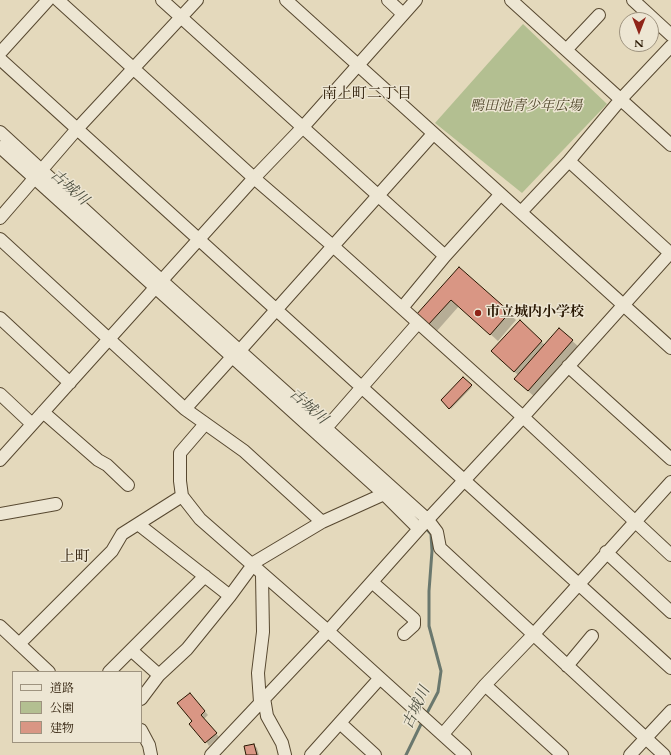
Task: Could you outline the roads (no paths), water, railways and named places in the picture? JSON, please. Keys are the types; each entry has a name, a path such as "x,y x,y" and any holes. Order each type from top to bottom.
{"street":[{"path":"0,54 48,0"},
{"path":"58,0 254,178 334,247 523,417 671,555"},
{"path":"162,0 445,256"},
{"path":"0,218 77,130 197,0"},
{"path":"286,0 671,348"},
{"path":"388,0 403,14"},
{"path":"0,460 200,240 254,178 303,127 416,0"},
{"path":"633,0 671,35"},
{"path":"517,2 566,50 671,145"},
{"path":"566,50 599,15"},
{"path":"521,212 569,161 621,99 671,46"},
{"path":"0,59 671,668"},
{"path":"0,132 39,175 235,355 423,524"},
{"path":"186,409 334,247 433,134"},
{"path":"0,147 39,175"},
{"path":"211,755 328,631 423,524 523,417 622,304 670,252 569,161"},
{"path":"402,308 445,256 500,195"},
{"path":"0,239 186,409 244,451 322,522"},
{"path":"0,318 70,383"},
{"path":"322,432 418,323"},
{"path":"568,366 671,459"},
{"path":"0,394 32,424"},
{"path":"43,412 98,460 107,464 128,485"},
{"path":"205,424 180,453 180,481 182,496 200,519 262,575 328,631 465,755"},
{"path":"322,432 384,494 423,524 437,532 440,548 664,755"},
{"path":"443,734 485,685 533,635 578,583 671,482"},
{"path":"142,697 159,675 187,649 230,596 255,562 322,522 384,494"},
{"path":"20,644 112,551 122,534 182,496"},
{"path":"0,514 56,504"},
{"path":"138,524 230,596"},
{"path":"606,552 671,612"},
{"path":"262,575 263,632 258,673 262,700 267,716 282,743 285,755"},
{"path":"110,671 205,576"},
{"path":"372,582 414,619 414,625 404,634"},
{"path":"0,626 48,671"},
{"path":"567,666 592,636"},
{"path":"131,650 159,675"},
{"path":"311,755 380,678"},
{"path":"485,685 562,755"},
{"path":"630,755 671,711"},
{"path":"340,723 375,755"},
{"path":"142,732 149,745 151,755"}],"waterway":[{"name":"古城川","path":"424,526 431,534 432,551 429,591 429,626 441,671 438,692 426,715"},
{"name":"古城川","path":"406,755 423,720"}],"place":[{"name":"市立城内小学校","path":"478,313"}],"district":[{"name":"南上町二丁目","path":"367,95"},
{"name":"上町","path":"75,558"}],"park label":[{"name":"鴨田池青少年広場","path":"526,107"}]}
